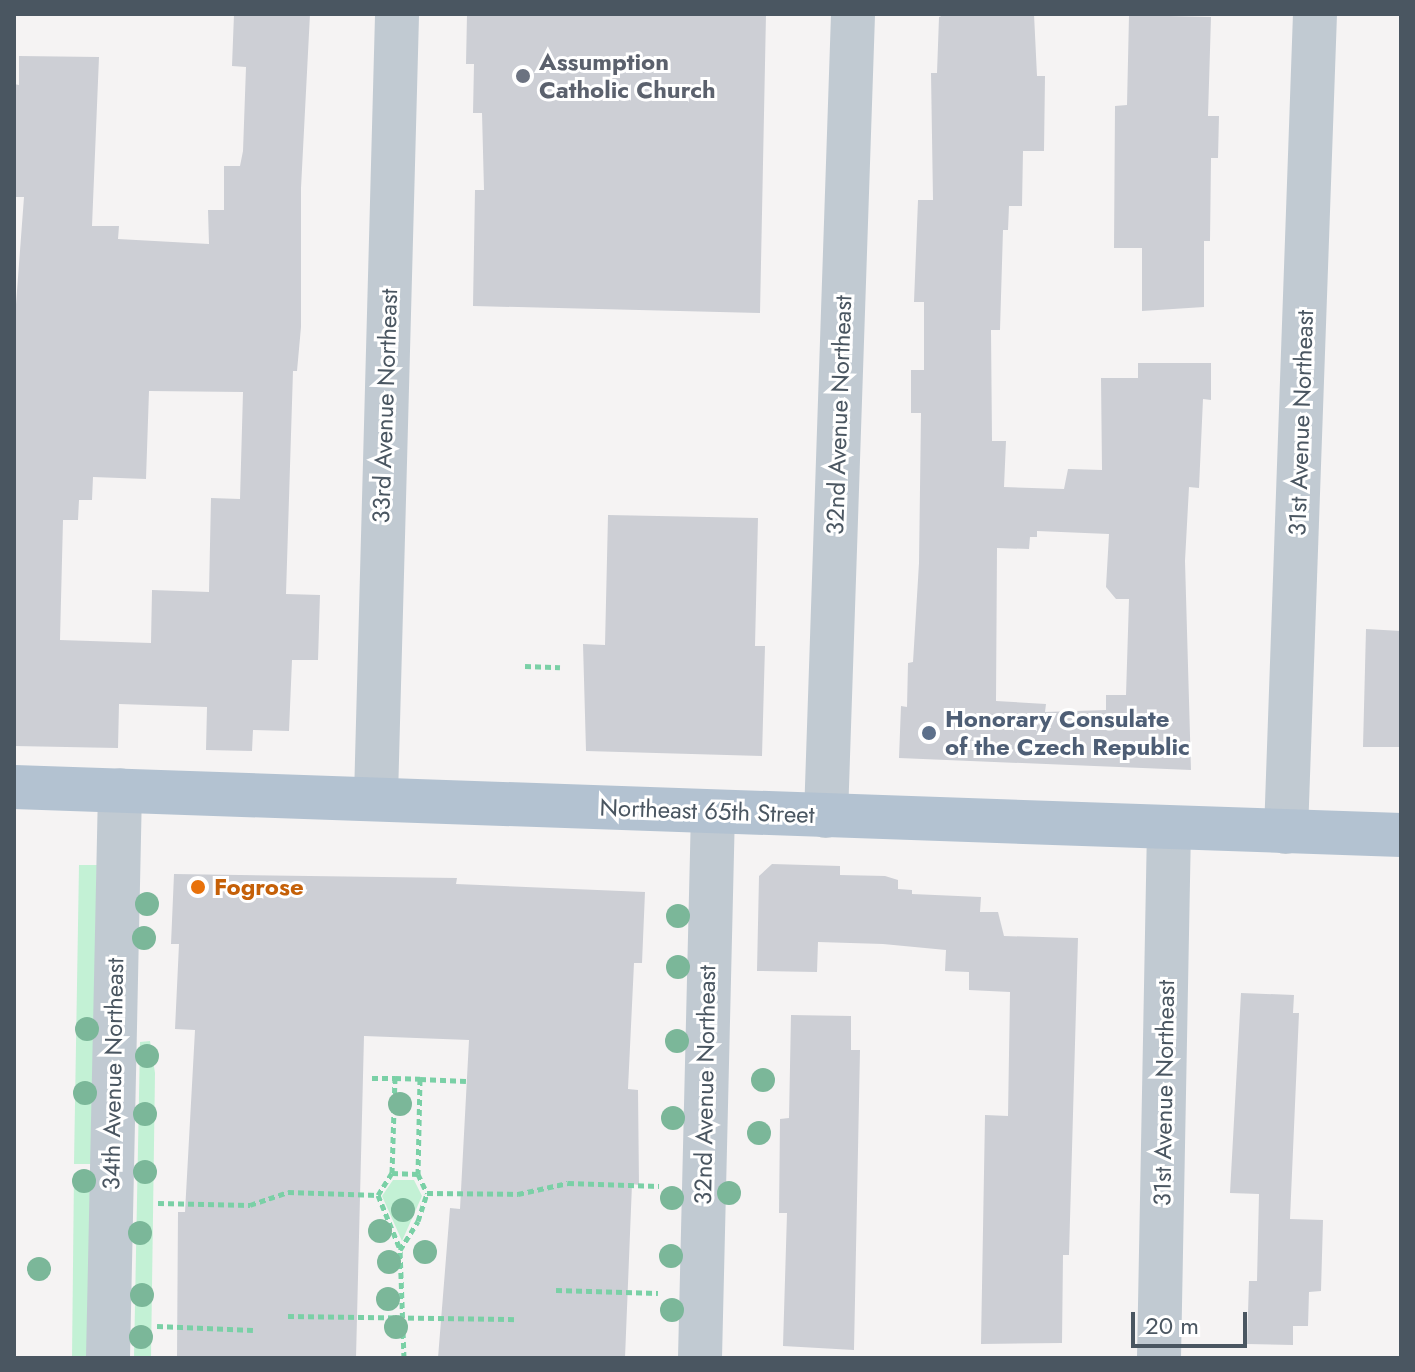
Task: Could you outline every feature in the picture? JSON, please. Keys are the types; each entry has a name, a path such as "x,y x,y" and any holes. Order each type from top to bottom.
{"main road":[{"name":"Northeast 65th Street","path":"14,787 376,797 1169,829 1401,835"}],"street":[{"name":"33rd Avenue Northeast","path":"376,797 397,14"},
{"name":"32nd Avenue Northeast","path":"826,816 853,14"},
{"name":"31st Avenue Northeast","path":"1286,832 1315,14"},
{"name":"34th Avenue Northeast","path":"108,1358 120,790"},
{"name":"32nd Avenue Northeast","path":"700,1358 713,812"},
{"name":"31st Avenue Northeast","path":"1159,1358 1169,829"}],"path":[{"path":"525,666 560,667"},
{"path":"372,1078 466,1081"},
{"path":"378,1195 392,1173 395,1078"},
{"path":"400,1250 418,1221 427,1193 418,1174 420,1079"},
{"path":"392,1173 418,1174"},
{"path":"427,1193 518,1194 568,1183 659,1186"},
{"path":"158,1203 250,1205 288,1192 378,1195"},
{"path":"378,1195 400,1250 404,1358"},
{"path":"556,1290 658,1293"},
{"path":"288,1316 517,1319"},
{"path":"157,1326 253,1330"}],"green space":[{"path":"79,865 97,865 91,1164 74,1164"},
{"path":"150,1041 155,1073 151,1358 134,1358 140,1042"},
{"path":"74,1173 92,1173 90,1358 72,1358"},
{"path":"393,1180 414,1180 422,1196 402,1241 382,1196"}],"building":[{"path":"234,14 310,14 301,188 301,327 297,371 293,371 286,594 320,595 318,660 292,660 289,731 253,730 252,751 206,750 207,707 119,704 118,748 14,746 14,331 24,197 15,197 14,177 14,84 19,85 19,56 99,57 92,226 119,226 118,239 209,244 208,210 224,210 224,166 240,166 243,151 246,67 232,66","holes":["149,391 243,392 240,499 211,498 209,592 152,590 151,643 60,640 63,520 78,520 79,500 92,500 93,477 146,479"]},
{"path":"467,14 766,14 760,313 473,306 475,190 484,190 482,113 473,113 474,64 466,64"},
{"path":"946,14 1034,14 1037,76 1045,76 1044,151 1023,151 1022,206 1009,206 1008,230 1003,230 1000,330 991,330 992,441 1006,441 1004,487 1064,489 1068,469 1102,470 1101,378 1138,378 1138,363 1211,363 1211,400 1203,399 1199,488 1189,487 1185,561 1191,770 899,758 901,706 907,707 908,663 913,662 919,563 921,413 911,413 911,370 924,370 924,302 914,302 918,200 933,200 931,73 937,73 939,17","holes":["1037,531 1109,534 1106,587 1116,599 1129,599 1126,695 1106,695 1106,710 1045,712 1046,704 996,701 997,548 1029,549 1030,537 1037,537"]},
{"path":"1129,15 1211,17 1208,116 1219,116 1218,158 1211,158 1210,241 1204,241 1204,307 1142,311 1142,248 1114,248 1115,106 1127,105"},
{"path":"608,515 758,518 755,646 765,646 762,756 586,751 583,644 605,645"},
{"path":"1366,629 1401,631 1401,747 1363,747"},
{"path":"772,864 840,866 840,875 885,876 898,880 898,889 912,890 912,894 981,897 980,912 998,912 1004,936 1078,938 1069,1255 1063,1255 1062,1343 981,1344 985,1115 1008,1116 1010,992 969,990 969,972 945,971 946,950 883,944 818,942 817,972 757,971 759,876"},
{"path":"174,874 457,878 456,884 645,892 642,963 634,963 628,1089 638,1090 639,1185 632,1184 625,1358 438,1358 450,1208 460,1209 469,1040 364,1036 356,1358 177,1358 178,1212 185,1212 195,1030 175,1029 179,944 171,944"},
{"path":"1241,993 1294,995 1293,1013 1299,1013 1290,1219 1323,1220 1321,1291 1309,1292 1308,1326 1293,1326 1293,1345 1247,1344 1249,1281 1257,1281 1259,1194 1230,1193"},
{"path":"791,1015 851,1016 851,1050 860,1050 854,1350 783,1346 787,1213 779,1213 780,1119 789,1118"}],"place":[{"name":"Assumption Catholic Church","path":"523,76"},
{"name":"Honorary Consulate of the Czech Republic","path":"929,733"},
{"name":"Fogrose","path":"198,887"}]}
